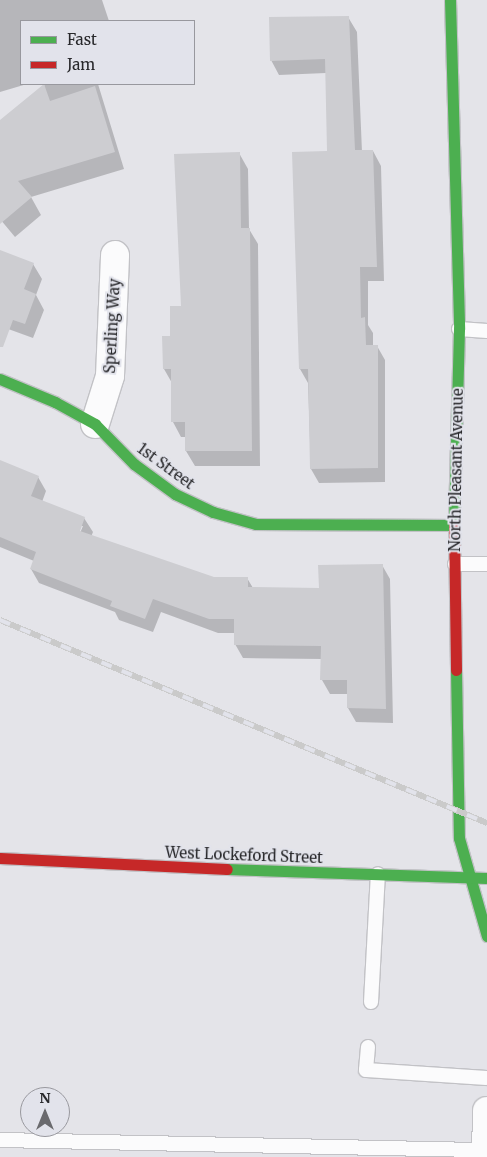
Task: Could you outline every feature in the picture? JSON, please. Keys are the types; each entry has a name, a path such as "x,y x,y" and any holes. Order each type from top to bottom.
{"street":[{"name":"North Pleasant Avenue","path":"450,0 459,330 454,525 459,838 487,936"},
{"name":"Sperling Way","path":"95,424 110,376 115,255"},
{"name":"1st Street","path":"0,379 55,402 95,424 134,464 175,494 213,512 256,524 454,525"},
{"name":"West Lockeford Street","path":"0,858 162,867 487,878"},
{"path":"486,1154 487,1111"}],"lane":[{"path":"459,330 487,331"},
{"path":"455,564 487,564"},
{"path":"371,1002 378,874"},
{"path":"368,1046 366,1070 487,1078"},
{"path":"0,1140 486,1154"}],"building":[{"path":"349,16 355,150 373,150 377,267 360,267 361,318 365,317 366,345 378,345 378,468 310,469 308,369 299,369 292,152 327,151 325,59 270,61 269,17"},
{"path":"43,85 50,101 95,86 115,152 18,181 32,197 0,224 0,120"},
{"path":"240,152 241,228 250,228 252,451 185,451 185,422 171,422 171,369 163,369 162,336 170,336 170,306 181,306 174,154"},
{"path":"0,250 34,263 24,289 36,294 25,324 13,320 3,347 0,347"},
{"path":"0,460 39,476 31,496 85,517 80,531 214,577 248,577 248,587 319,588 318,565 383,564 386,709 347,708 347,680 320,680 321,646 234,645 234,619 209,619 153,599 145,619 110,606 112,601 30,569 36,552 0,537"}],"railway":[{"path":"0,620 487,823"}],"traffic: fast":[{"path":"450,0 459,329 454,525"},
{"path":"0,379 55,402 95,424 134,464 175,494 213,512 256,524 454,525"},
{"path":"456,670 459,838 487,936"},
{"path":"227,869 486,878"}],"traffic: jam":[{"path":"454,525 456,670"},
{"path":"0,858 227,869"}]}
